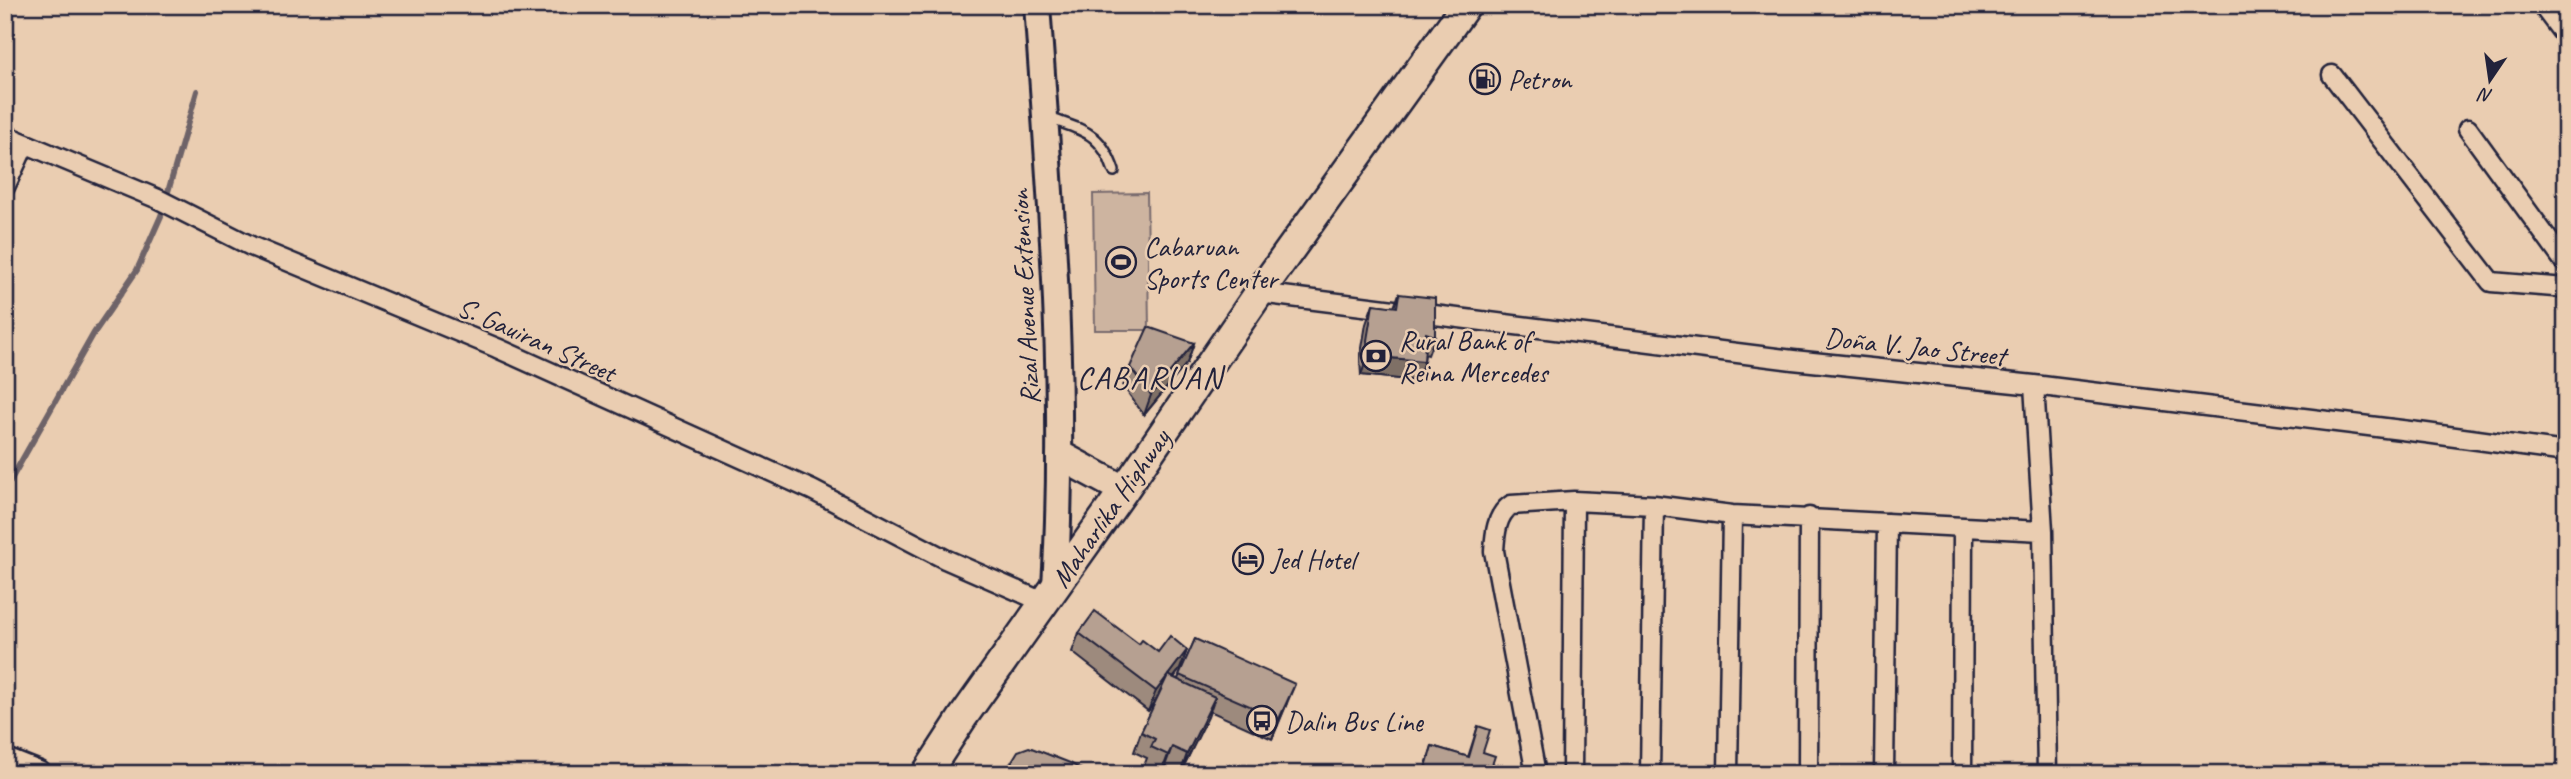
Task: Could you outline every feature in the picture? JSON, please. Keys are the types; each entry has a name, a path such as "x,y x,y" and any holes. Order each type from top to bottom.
{"main road":[{"name":"Rizal Avenue Extension","path":"1037,5 1061,456 1049,594"},
{"name":"Maharlika Highway","path":"926,774 1259,293 1466,5"},
{"path":"1061,456 1124,490"},
{"path":"5,761 38,774"}],"street":[{"path":"2542,5 2566,37"},
{"path":"2332,75 2491,282 2566,288"},
{"path":"2469,129 2566,264"},
{"name":"S. Gauiran Street","path":"5,135 158,199 251,246 497,348 812,490 945,559 1049,594"},
{"path":"5,187 25,144"},
{"name":"Doña V. Jao Street","path":"1259,293 1793,360 2034,385 2566,452"},
{"path":"2034,385 2043,531 2047,774"},
{"path":"1536,774 1494,551 1495,533 1504,509 1511,505 1574,501 1654,505 1732,514 2043,531"},
{"path":"1572,774 1574,501"},
{"path":"1650,774 1654,505"},
{"path":"1728,774 1732,514"},
{"path":"1808,774 1809,517"},
{"path":"1884,774 1887,523"},
{"path":"1962,774 1963,528"}],"lane":[{"path":"1045,116 1082,130 1101,142 1108,152 1114,170"}],"shaded area":[{"name":"Cabaruan Sports Center","path":"1147,193 1149,330 1095,330 1093,194"}],"building":[{"path":"1399,294 1435,298 1435,336 1426,333 1424,361 1368,356 1367,340 1373,304 1397,307"},
{"path":"1148,327 1194,343 1151,395 1130,367"},
{"path":"1095,611 1139,644 1142,640 1158,652 1170,636 1187,650 1156,691 1079,633"},
{"path":"1195,639 1295,684 1279,719 1179,675"},
{"path":"1168,675 1215,697 1187,754 1172,747 1168,755 1151,747 1155,739 1141,732"},
{"path":"1478,726 1490,730 1483,752 1495,756 1489,774 1424,774 1432,746 1469,757"},
{"path":"1029,747 1070,763 1089,774 1004,774 1018,751"}],"waterway":[{"path":"5,490 94,333 137,270 161,216 197,91"}],"place":[{"name":"Petron","path":"1485,79"},
{"name":"Cabaruan Sports Center","path":"1121,262"},
{"name":"Rural Bank of Reina Mercedes","path":"1376,356"},
{"name":"Jed Hotel","path":"1248,559"},
{"name":"Dalin Bus Line","path":"1262,721"}],"district":[{"name":"CABARUAN","path":"1150,377"}]}
